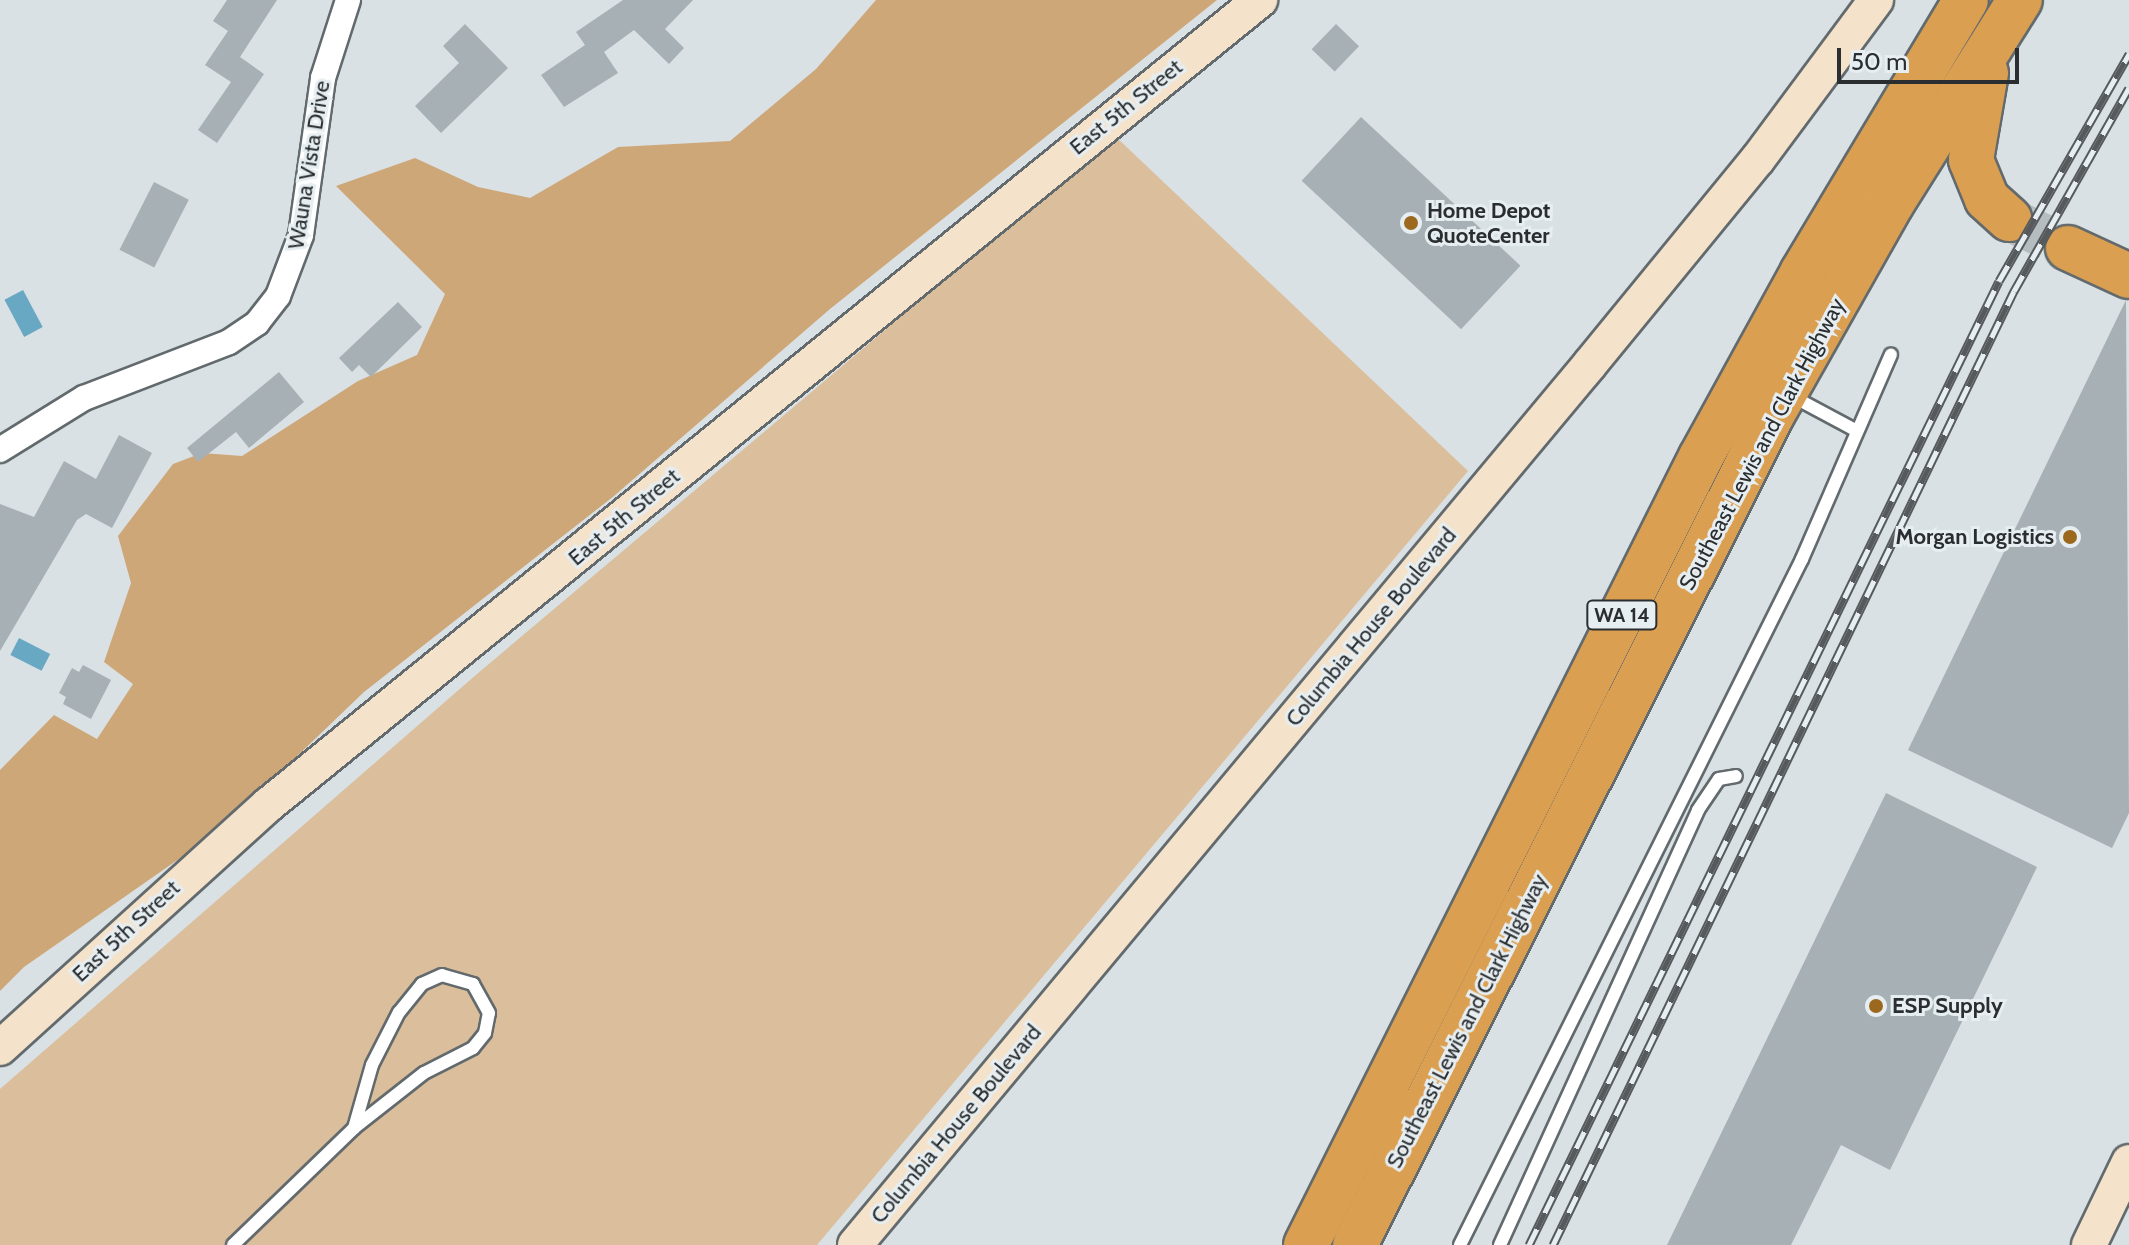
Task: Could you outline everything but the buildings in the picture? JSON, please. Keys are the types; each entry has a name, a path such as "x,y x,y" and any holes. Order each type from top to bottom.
{"highway":[{"name":"Southeast Lewis and Clark Highway","path":"1306,1245 1701,457 1802,273 1966,0"},
{"name":"Southeast Lewis and Clark Highway","path":"1355,1245 1785,392 1989,46 2020,0"},
{"path":"1989,46 1971,160 1987,199 2009,219"},
{"path":"2068,248 2129,276"}],"street":[{"name":"Wauna Vista Drive","path":"0,450 84,398 229,342 257,323 278,296 301,235 323,78 348,0"},
{"name":"East 5th Street","path":"0,1048 268,805 1260,0"},
{"name":"Columbia House Boulevard","path":"855,1245 1600,352 1758,159 1876,0"},
{"path":"2089,1245 2129,1162"}],"lane":[{"path":"1460,1245 1802,559 1891,354"},
{"path":"1785,392 1857,431"},
{"path":"1500,1245 1698,810 1719,779 1736,776"},
{"path":"233,1245 354,1128 485,1033 489,1013 473,984 442,975 422,984 407,1003 372,1065 354,1128"}],"shaded area":[{"path":"876,0 1217,0 830,309 614,496 364,692 219,831 24,967 0,991 0,770 54,715 97,739 133,684 104,662 131,583 118,536 173,464 202,453 242,456 358,381 417,355 445,294 336,186 415,158 478,187 530,198 618,147 730,141 816,69"},
{"path":"1115,136 1468,471 817,1245 0,1245 0,1089 477,674"}],"water":[{"path":"23,290 43,327 24,337 4,300"},
{"path":"19,638 50,654 42,671 10,655"}],"tunnel":[{"path":"2009,219 2068,248"}],"railway":[{"path":"1529,1245 1999,281 2129,54"},
{"path":"1553,1245 2014,291 2129,88"}],"place":[{"name":"Home Depot QuoteCenter","path":"1411,223"},
{"name":"Morgan Logistics","path":"2070,537"},
{"name":"ESP Supply","path":"1876,1006"}]}
